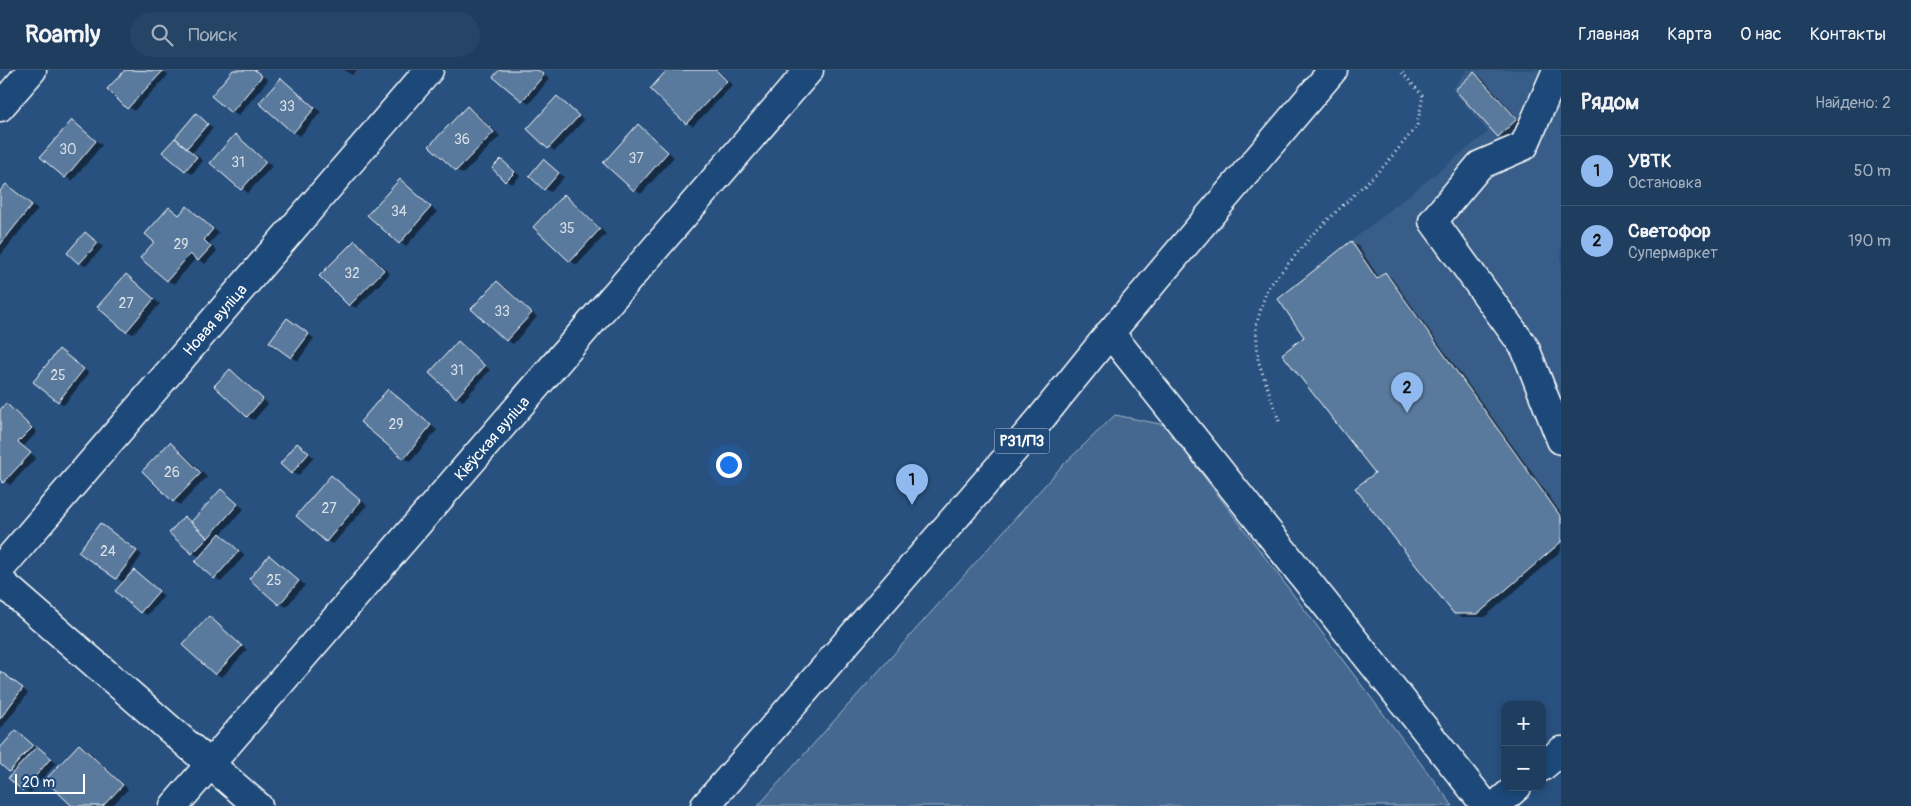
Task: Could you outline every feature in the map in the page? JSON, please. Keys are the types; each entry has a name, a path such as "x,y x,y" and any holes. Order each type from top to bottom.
{"street":[{"path":"0,107 32,70"},
{"name":"Новая вуліца","path":"0,570 429,70"},
{"name":"Кіеўская вуліца","path":"174,806 809,70"},
{"name":"Р31/П3","path":"705,806 1038,422 1110,333 1333,70"},
{"path":"1557,70 1524,146 1480,165 1433,221 1525,348 1561,440"},
{"path":"1110,333 1486,806"},
{"path":"0,581 258,806"},
{"path":"1546,764 1561,751"},
{"path":"1495,806 1513,791"}],"path":[{"path":"1280,421 1258,360 1256,325 1267,289 1314,232 1384,166 1418,126 1423,96 1400,70"}],"shaded area":[{"path":"1467,70 1561,70 1561,517 1385,272 1377,279 1351,241 1488,132 1452,89"},
{"path":"1115,415 1165,425 1453,806 758,806 1061,467"}],"building":[{"path":"125,70 163,71 127,109 107,89"},
{"path":"233,70 255,70 262,76 231,113 211,96"},
{"path":"499,70 538,70 544,75 522,101 493,77"},
{"path":"667,70 716,70 727,81 686,124 650,89"},
{"path":"1474,72 1517,119 1498,137 1455,90"},
{"path":"281,78 315,108 293,133 259,103"},
{"path":"557,96 579,116 548,149 527,129"},
{"path":"467,106 494,132 456,171 429,146"},
{"path":"196,113 208,124 187,148 175,138"},
{"path":"72,120 96,141 65,178 40,157"},
{"path":"638,124 668,152 634,191 603,163"},
{"path":"235,134 266,162 241,190 210,163"},
{"path":"175,138 197,157 185,171 162,152"},
{"path":"501,159 515,172 505,182 492,168"},
{"path":"543,159 559,173 544,190 529,176"},
{"path":"400,179 431,207 399,244 367,215"},
{"path":"6,184 32,205 0,245 0,191"},
{"path":"564,194 600,229 570,262 533,227"},
{"path":"187,206 213,229 204,240 211,247 198,261 190,254 167,281 140,258 154,242 145,234 169,207 179,215"},
{"path":"85,232 98,243 79,264 67,253"},
{"path":"355,240 384,270 349,306 319,276"},
{"path":"1351,241 1377,279 1385,272 1561,517 1561,542 1478,614 1454,614 1355,488 1375,473 1282,354 1304,337 1278,299"},
{"path":"126,274 154,299 126,332 97,307"},
{"path":"497,281 532,313 506,341 471,309"},
{"path":"287,318 309,334 291,358 269,342"},
{"path":"458,341 485,366 456,398 429,373"},
{"path":"59,349 84,369 58,402 33,382"},
{"path":"230,369 263,399 247,417 214,386"},
{"path":"388,389 431,425 404,459 360,422"},
{"path":"6,403 32,428 18,442 31,453 3,483 0,479 0,410"},
{"path":"170,442 201,473 173,502 142,471"},
{"path":"297,443 309,453 291,474 280,464"},
{"path":"331,475 361,501 326,542 296,516"},
{"path":"221,489 238,504 208,538 191,522"},
{"path":"184,516 208,538 192,554 169,533"},
{"path":"100,523 137,551 116,579 78,552"},
{"path":"220,533 239,551 214,579 195,562"},
{"path":"269,555 299,581 279,605 249,579"},
{"path":"134,570 159,591 140,613 115,591"},
{"path":"209,616 242,646 215,675 182,645"},
{"path":"0,671 23,688 0,719"},
{"path":"16,730 33,745 9,772 0,764 0,748"},
{"path":"79,744 123,785 103,806 72,806 45,780"},
{"path":"37,746 51,758 23,791 8,778"}],"place":[{"name":"Светофор","path":"1407,413"},
{"name":"УВТК","path":"912,505"}]}
